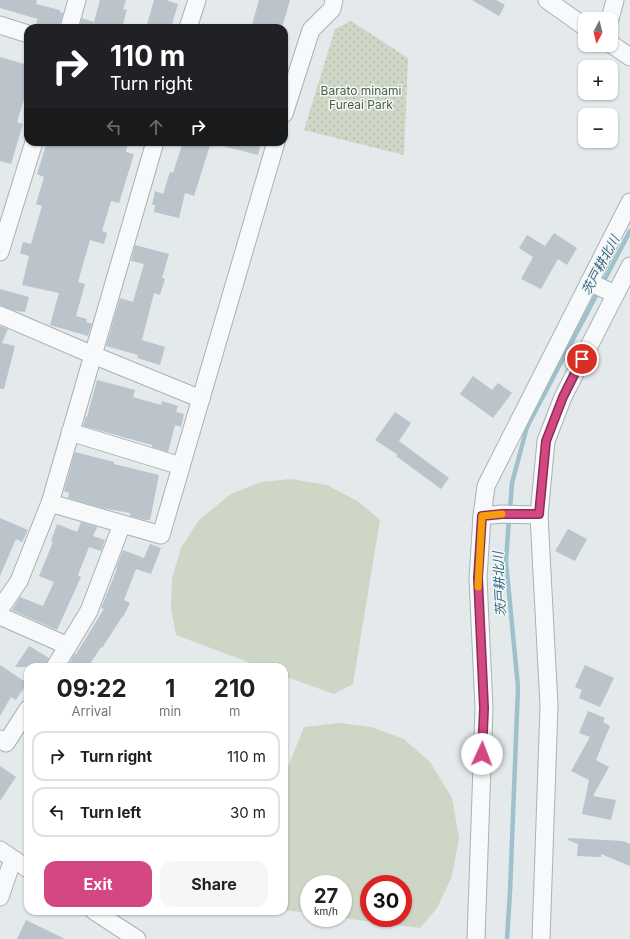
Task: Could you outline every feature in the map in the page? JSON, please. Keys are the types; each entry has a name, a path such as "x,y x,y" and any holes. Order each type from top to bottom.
{"street":[{"path":"70,24 77,0"},
{"path":"189,24 197,0"},
{"path":"288,99 310,30 332,9 334,0"},
{"path":"546,0 578,22"},
{"path":"612,12 616,0"},
{"path":"0,25 24,33"},
{"path":"618,49 630,57"},
{"path":"0,252 33,146"},
{"path":"0,609 19,581 50,504 154,146"},
{"path":"50,504 161,535 275,146"},
{"path":"541,939 549,706 539,514 546,441 602,288 630,202"},
{"path":"476,939 484,708 478,578 482,516 486,486 602,288 630,266"},
{"path":"0,315 201,399"},
{"path":"70,432 181,466"},
{"path":"482,516 502,514 539,514"},
{"path":"57,663 90,611 122,524"},
{"path":"0,616 68,646"},
{"path":"0,739 6,743 24,715"},
{"path":"0,897 7,855 24,866"},
{"path":"100,915 137,939"}],"green space":[{"name":"Barato minami Fureai Park","path":"351,21 408,58 404,155 304,130 335,29"},
{"path":"291,479 327,485 359,502 380,520 353,684 334,694 288,677 288,663 250,663 176,635 171,608 172,578 181,548 199,520 231,494 261,482"},
{"path":"339,723 371,727 404,739 430,762 452,798 459,838 452,876 437,908 420,928 412,927 412,875 360,875 360,920 352,919 352,875 300,875 300,912 288,910 288,767 304,727"}],"building":[{"path":"0,0 37,0 36,4 60,10 60,12 63,13 60,24 36,24 38,19 0,8"},
{"path":"100,0 126,0 123,9 127,10 123,24 80,24 82,18 94,22"},
{"path":"154,0 166,0 178,4 172,24 147,24"},
{"path":"259,0 290,0 283,24 252,24"},
{"path":"472,0 496,0 505,5 499,16"},
{"path":"0,57 24,64 24,99 17,122 23,124 11,164 0,161"},
{"path":"46,146 127,146 126,152 134,154 119,203 111,201 102,231 107,233 104,244 90,240 78,282 85,284 76,316 87,319 86,322 92,324 88,336 50,325 59,293 22,285 29,256 20,253 23,242 31,244 42,206 36,204 44,177 37,174"},
{"path":"182,146 210,146 194,196 185,193 179,218 154,212 155,205 152,205 155,191 163,194 170,172 173,173"},
{"path":"223,146 260,146 258,155"},
{"path":"554,233 577,248 567,265 558,259 541,289 521,279 533,257 519,248 527,235 545,246"},
{"path":"135,245 169,254 162,278 165,279 160,295 154,293 142,340 165,347 160,365 137,358 138,355 106,346 120,298 133,302 144,264 131,261"},
{"path":"0,289 29,297 25,312 16,311 0,305"},
{"path":"0,326 8,329 2,343 15,346 4,389 0,389"},
{"path":"473,376 492,390 498,383 512,393 493,418 460,394"},
{"path":"97,380 135,390 133,397 161,405 162,401 178,406 176,412 184,414 181,427 175,425 168,452 152,447 152,445 83,426 86,416 87,417"},
{"path":"395,412 411,423 399,441 449,478 441,489 396,456 398,455 375,440"},
{"path":"75,452 114,462 114,464 159,475 150,520 130,516 130,513 102,508 68,498 69,493 64,491"},
{"path":"0,518 28,530 22,542 16,539 0,576"},
{"path":"81,522 97,527 93,536 105,540 101,551 89,547 78,575 81,577 57,630 12,610 20,597 43,606 54,582 39,576 53,542 51,541 57,524 77,532"},
{"path":"568,529 587,539 575,561 555,551"},
{"path":"150,544 161,548 151,574 136,569 124,600 130,603 123,617 91,663 69,663 104,609 101,608 123,550 144,558"},
{"path":"29,646 49,658 47,663 24,663 24,667 15,667"},
{"path":"0,665 24,681 24,688 16,700 11,697 0,716"},
{"path":"585,665 614,678 600,707 579,698 582,690 575,687"},
{"path":"588,711 605,718 603,722 610,726 596,760 609,767 593,796 616,800 611,820 582,814 589,780 571,771 590,737 579,733"},
{"path":"0,766 16,777 0,801"},
{"path":"568,838 623,841 630,844 630,866 601,854 601,857 577,856 578,844 568,840"},
{"path":"26,920 65,939 17,939"}],"waterway":[{"name":"茨戸耕北川","path":"510,510 512,483 527,427 630,231"},
{"name":"茨戸耕北川","path":"507,939 518,687 506,562 509,517"}],"slow traffic":[{"path":"478,587 482,516 502,514"}],"route":[{"path":"482,754 484,708 478,578 482,516 502,514 539,514 546,441 563,397 582,359"}]}
